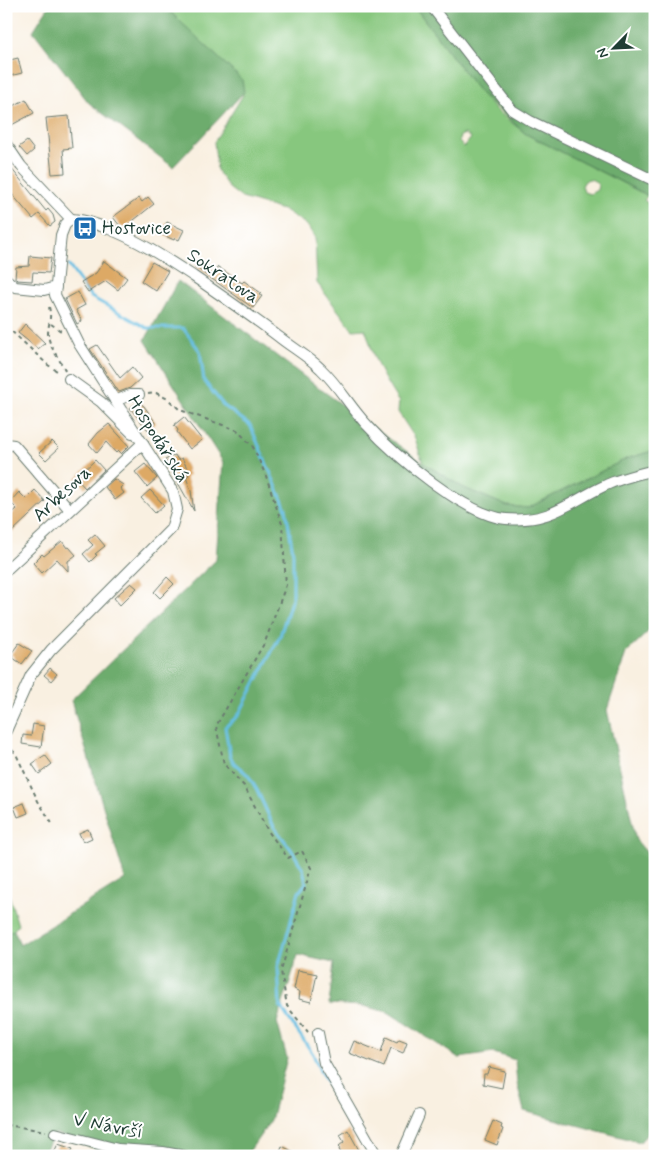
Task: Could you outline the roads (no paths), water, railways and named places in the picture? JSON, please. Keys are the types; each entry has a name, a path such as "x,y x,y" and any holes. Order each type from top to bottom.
{"street":[{"path":"431,6 512,110 530,121 655,181"},
{"path":"6,144 21,166 71,220"},
{"name":"Hospodářská","path":"6,731 31,675 51,650 171,529 177,509 173,491 79,344 55,295 61,235 65,226 71,220"},
{"name":"Sokratova","path":"71,220 87,221 115,231 154,250 239,306 320,368 340,389 366,424 409,465 428,480 477,510 504,519 536,519 562,510 605,486 633,475 655,470"},
{"path":"6,279 15,287 44,290 56,287"},
{"path":"69,379 101,402 127,430 142,442"},
{"path":"115,401 130,395 140,395"},
{"name":"Arbesova","path":"6,570 142,442"},
{"path":"7,444 14,445 70,510"},
{"path":"313,1033 324,1064 377,1156"},
{"path":"401,1156 419,1115"},
{"name":"V Návrší","path":"55,1133 118,1149 163,1152 185,1156"}],"waterway":[{"path":"69,266 91,297 147,328 183,328 200,351 204,381 224,406 250,425 286,509 293,553 293,595 280,636 238,716 225,727 230,756 234,763 248,775 257,790 274,827 303,869 306,883 299,892 278,967 280,1006 313,1054 320,1071 371,1156"}],"place":[{"name":"Hostovice","path":"85,228"}]}
